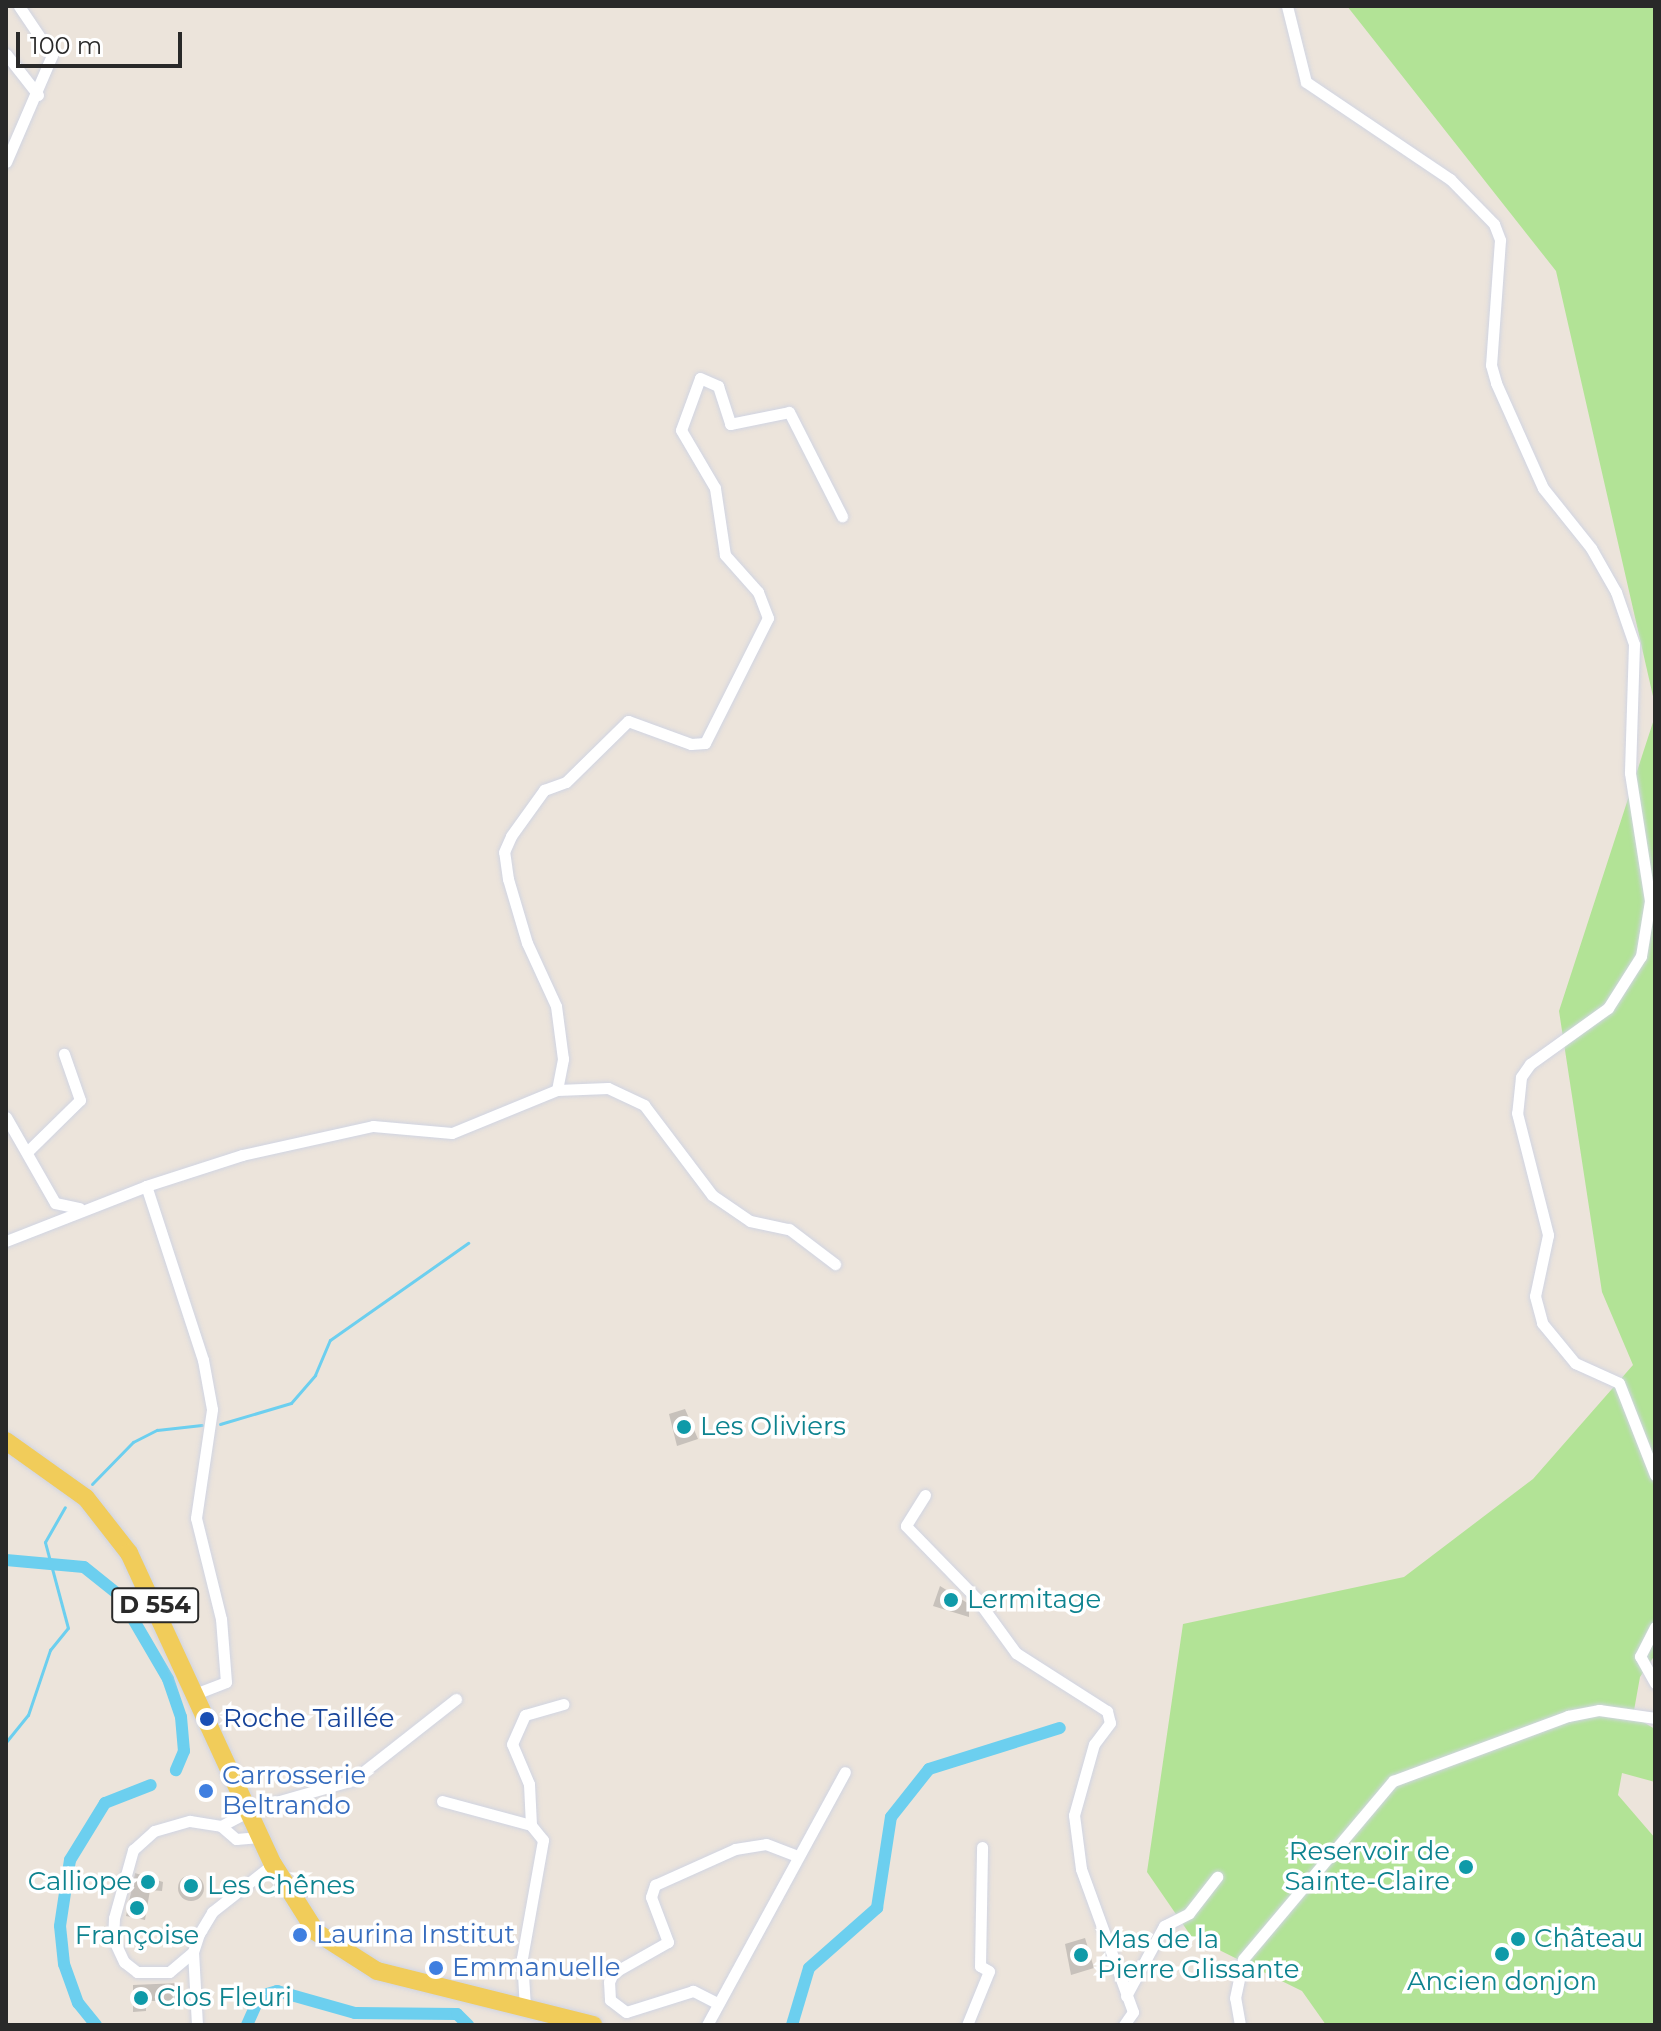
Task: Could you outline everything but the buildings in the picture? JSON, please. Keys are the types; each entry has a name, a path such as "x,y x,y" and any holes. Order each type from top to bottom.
{"main road":[{"name":"D 554","path":"6,1441 65,1480 114,1533 195,1694 292,1903 338,1952 377,1971 593,2025"}],"street":[{"path":"6,162 38,95 52,55 19,6"},
{"path":"1287,6 1306,82 1450,179 1494,224 1500,240 1491,365 1496,383 1543,488 1599,562 1634,644 1630,773 1650,901 1641,956 1608,1008 1530,1064 1521,1077 1517,1113 1548,1235 1535,1296 1542,1323 1575,1363 1619,1383 1655,1475"},
{"path":"6,54 38,95"},
{"path":"557,1090 563,1051 556,1006 527,943 508,879 504,852 511,836 544,790 566,782 628,721 691,744 705,743 768,618 758,592 725,555 715,488 681,430 700,378 718,386 730,424 742,427 789,412 842,516"},
{"path":"27,1152 80,1100 64,1054"},
{"path":"6,1241 79,1208 242,1155 373,1126 452,1133 557,1090 587,1086 625,1092 657,1121 712,1195 750,1221 789,1229 835,1264"},
{"path":"6,1117 55,1203 79,1208"},
{"path":"146,1186 203,1360 212,1409 196,1518 221,1619 226,1682 195,1694"},
{"path":"925,1495 906,1526 976,1598 1016,1653 1107,1711 1110,1723 1094,1744 1074,1815 1081,1869 1138,2025"},
{"path":"1655,1627 1640,1656 1655,1683"},
{"path":"221,1826 248,1811 353,1780 456,1699"},
{"path":"525,2008 522,1958 543,1840 531,1825 529,1784 512,1744 525,1715 563,1704"},
{"path":"1240,2025 1236,1977 1248,1949 1393,1781 1568,1716 1599,1710 1655,1718"},
{"path":"707,2025 715,2002 789,1881 794,1855 845,1772"},
{"path":"442,1801 531,1825"},
{"path":"260,1837 236,1839 221,1826 190,1821 154,1831 133,1850 114,1918 118,1950 137,1972 169,1972 193,1952 212,1912 273,1864"},
{"path":"715,2002 693,1991 626,2012 610,2000 609,1982 613,1973 668,1942 651,1897 655,1885 735,1849 766,1844 794,1855"},
{"path":"967,2025 989,1971 980,1966 982,1847"},
{"path":"1126,1996 1164,1926 1189,1913 1217,1877"},
{"path":"193,1952 197,2025"},
{"path":"1124,2025 1133,2012"}],"green space":[{"path":"1347,6 1655,6 1655,705 1556,271"},
{"path":"1655,716 1655,1655 1640,1677 1633,1716 1655,1729 1655,1782 1622,1773 1618,1795 1655,1838 1655,2025 1326,2025 1302,1991 1191,1936 1147,1872 1183,1624 1404,1577 1533,1479 1633,1365 1602,1292 1559,1011"}],"waterway":[{"path":"220,1424 291,1403 315,1375 330,1340 468,1243"},
{"path":"92,1484 133,1442 157,1430 202,1425"},
{"path":"6,1742 28,1715 50,1650 68,1628 45,1542 65,1507"},
{"path":"6,1560 84,1567 119,1595 168,1679 181,1717 184,1751 176,1770"},
{"path":"792,2025 809,1968 877,1908 891,1817 929,1769 1060,1728"},
{"path":"96,2025 78,2003 64,1964 60,1926 70,1860 105,1803 151,1785"},
{"path":"247,2025 260,1996 277,1991 355,2013 457,2014 468,2025"}],"place":[{"name":"Les Oliviers","path":"684,1427"},
{"name":"Lermitage","path":"951,1600"},
{"name":"Roche Taillée","path":"207,1719"},
{"name":"Carrosserie Beltrando","path":"206,1791"},
{"name":"Reservoir de Sainte-Claire","path":"1466,1867"},
{"name":"Calliope","path":"148,1882"},
{"name":"Les Chênes","path":"191,1886"},
{"name":"Françoise","path":"137,1908"},
{"name":"Laurina Institut","path":"300,1935"},
{"name":"Château","path":"1518,1939"},
{"name":"Ancien donjon","path":"1502,1954"},
{"name":"Mas de la Pierre Glissante","path":"1081,1955"},
{"name":"Emmanuelle","path":"436,1968"},
{"name":"Clos Fleuri","path":"141,1998"}]}
